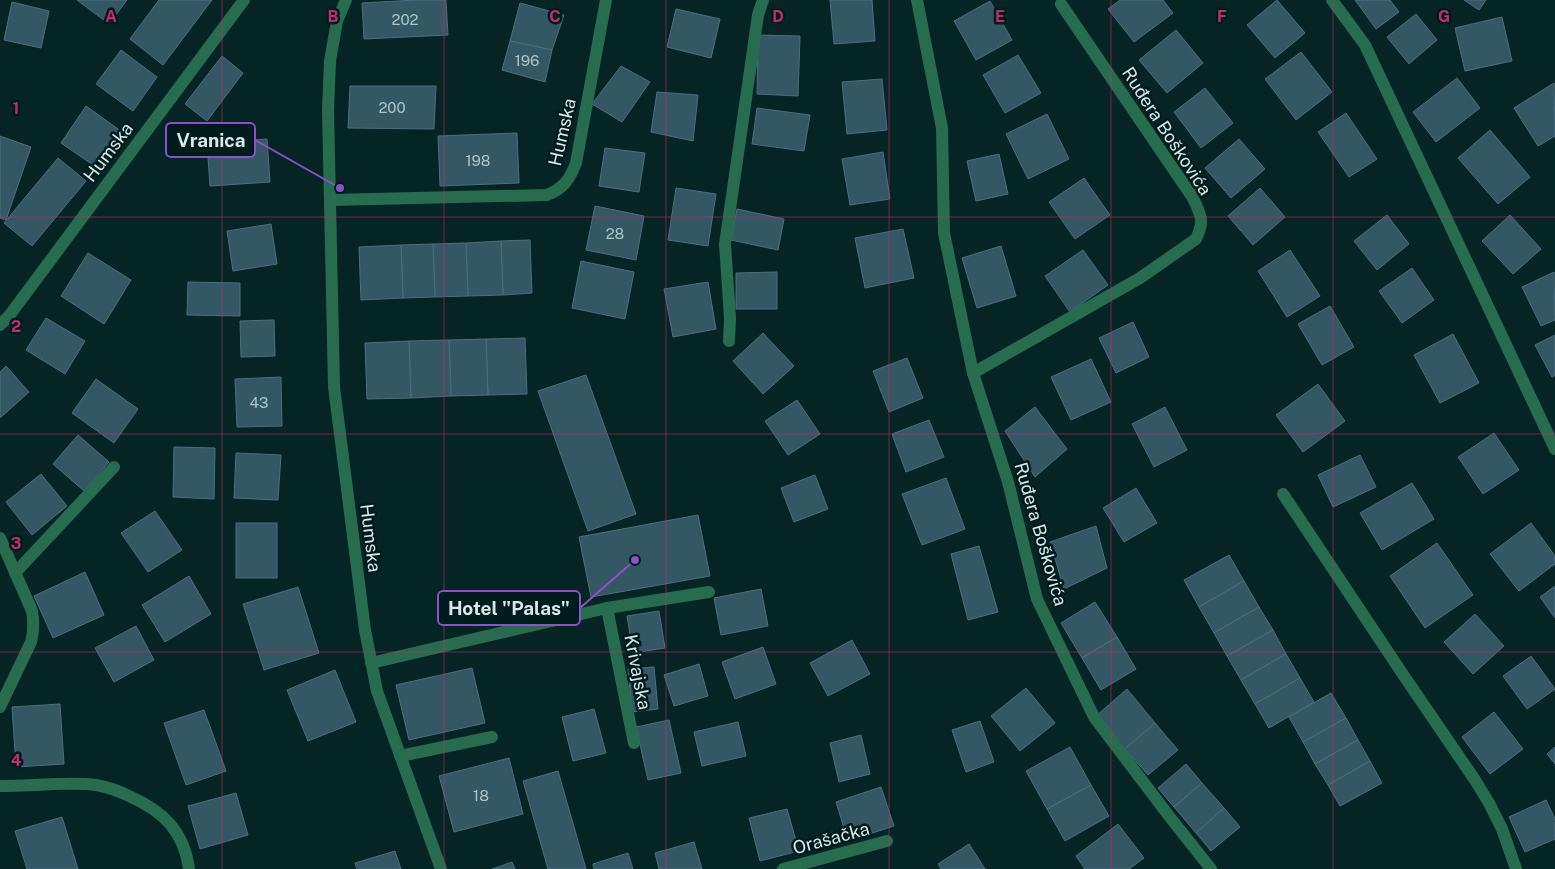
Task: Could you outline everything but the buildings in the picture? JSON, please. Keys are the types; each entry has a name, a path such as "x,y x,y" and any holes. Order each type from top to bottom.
{"street":[{"name":"Humska","path":"0,325 9,316 244,0"},
{"name":"Humska","path":"346,0 337,21 330,61 328,110 334,387 365,630 377,691 441,869"},
{"name":"Humska","path":"330,200 546,195 556,192 572,174 576,162 606,0"},
{"path":"729,340 730,318 725,244 758,15 763,0"},
{"name":"Ruđera Boškovića","path":"917,0 942,128 944,232 973,373 1008,482 1037,599 1094,717 1211,869"},
{"path":"1332,0 1365,44 1555,449"},
{"name":"Ruđera Boškovića","path":"973,373 1140,278 1196,239 1200,229 1201,218 1192,198 1061,4"},
{"path":"15,573 114,467"},
{"path":"1283,494 1475,780 1502,829 1516,869"},
{"path":"0,538 32,611 34,621 34,632 31,642 0,707"},
{"path":"372,663 607,608 708,592"},
{"name":"Krivajska","path":"607,608 634,743"},
{"path":"400,756 492,736"},
{"path":"0,786 76,784 96,785 117,790 152,807 166,820 178,834 185,849 189,869"},
{"name":"Orašačka","path":"784,869 887,841"}],"place":[{"name":"Vranica","path":"340,188"},
{"name":"Hotel \"Palas\"","path":"635,560"}]}
